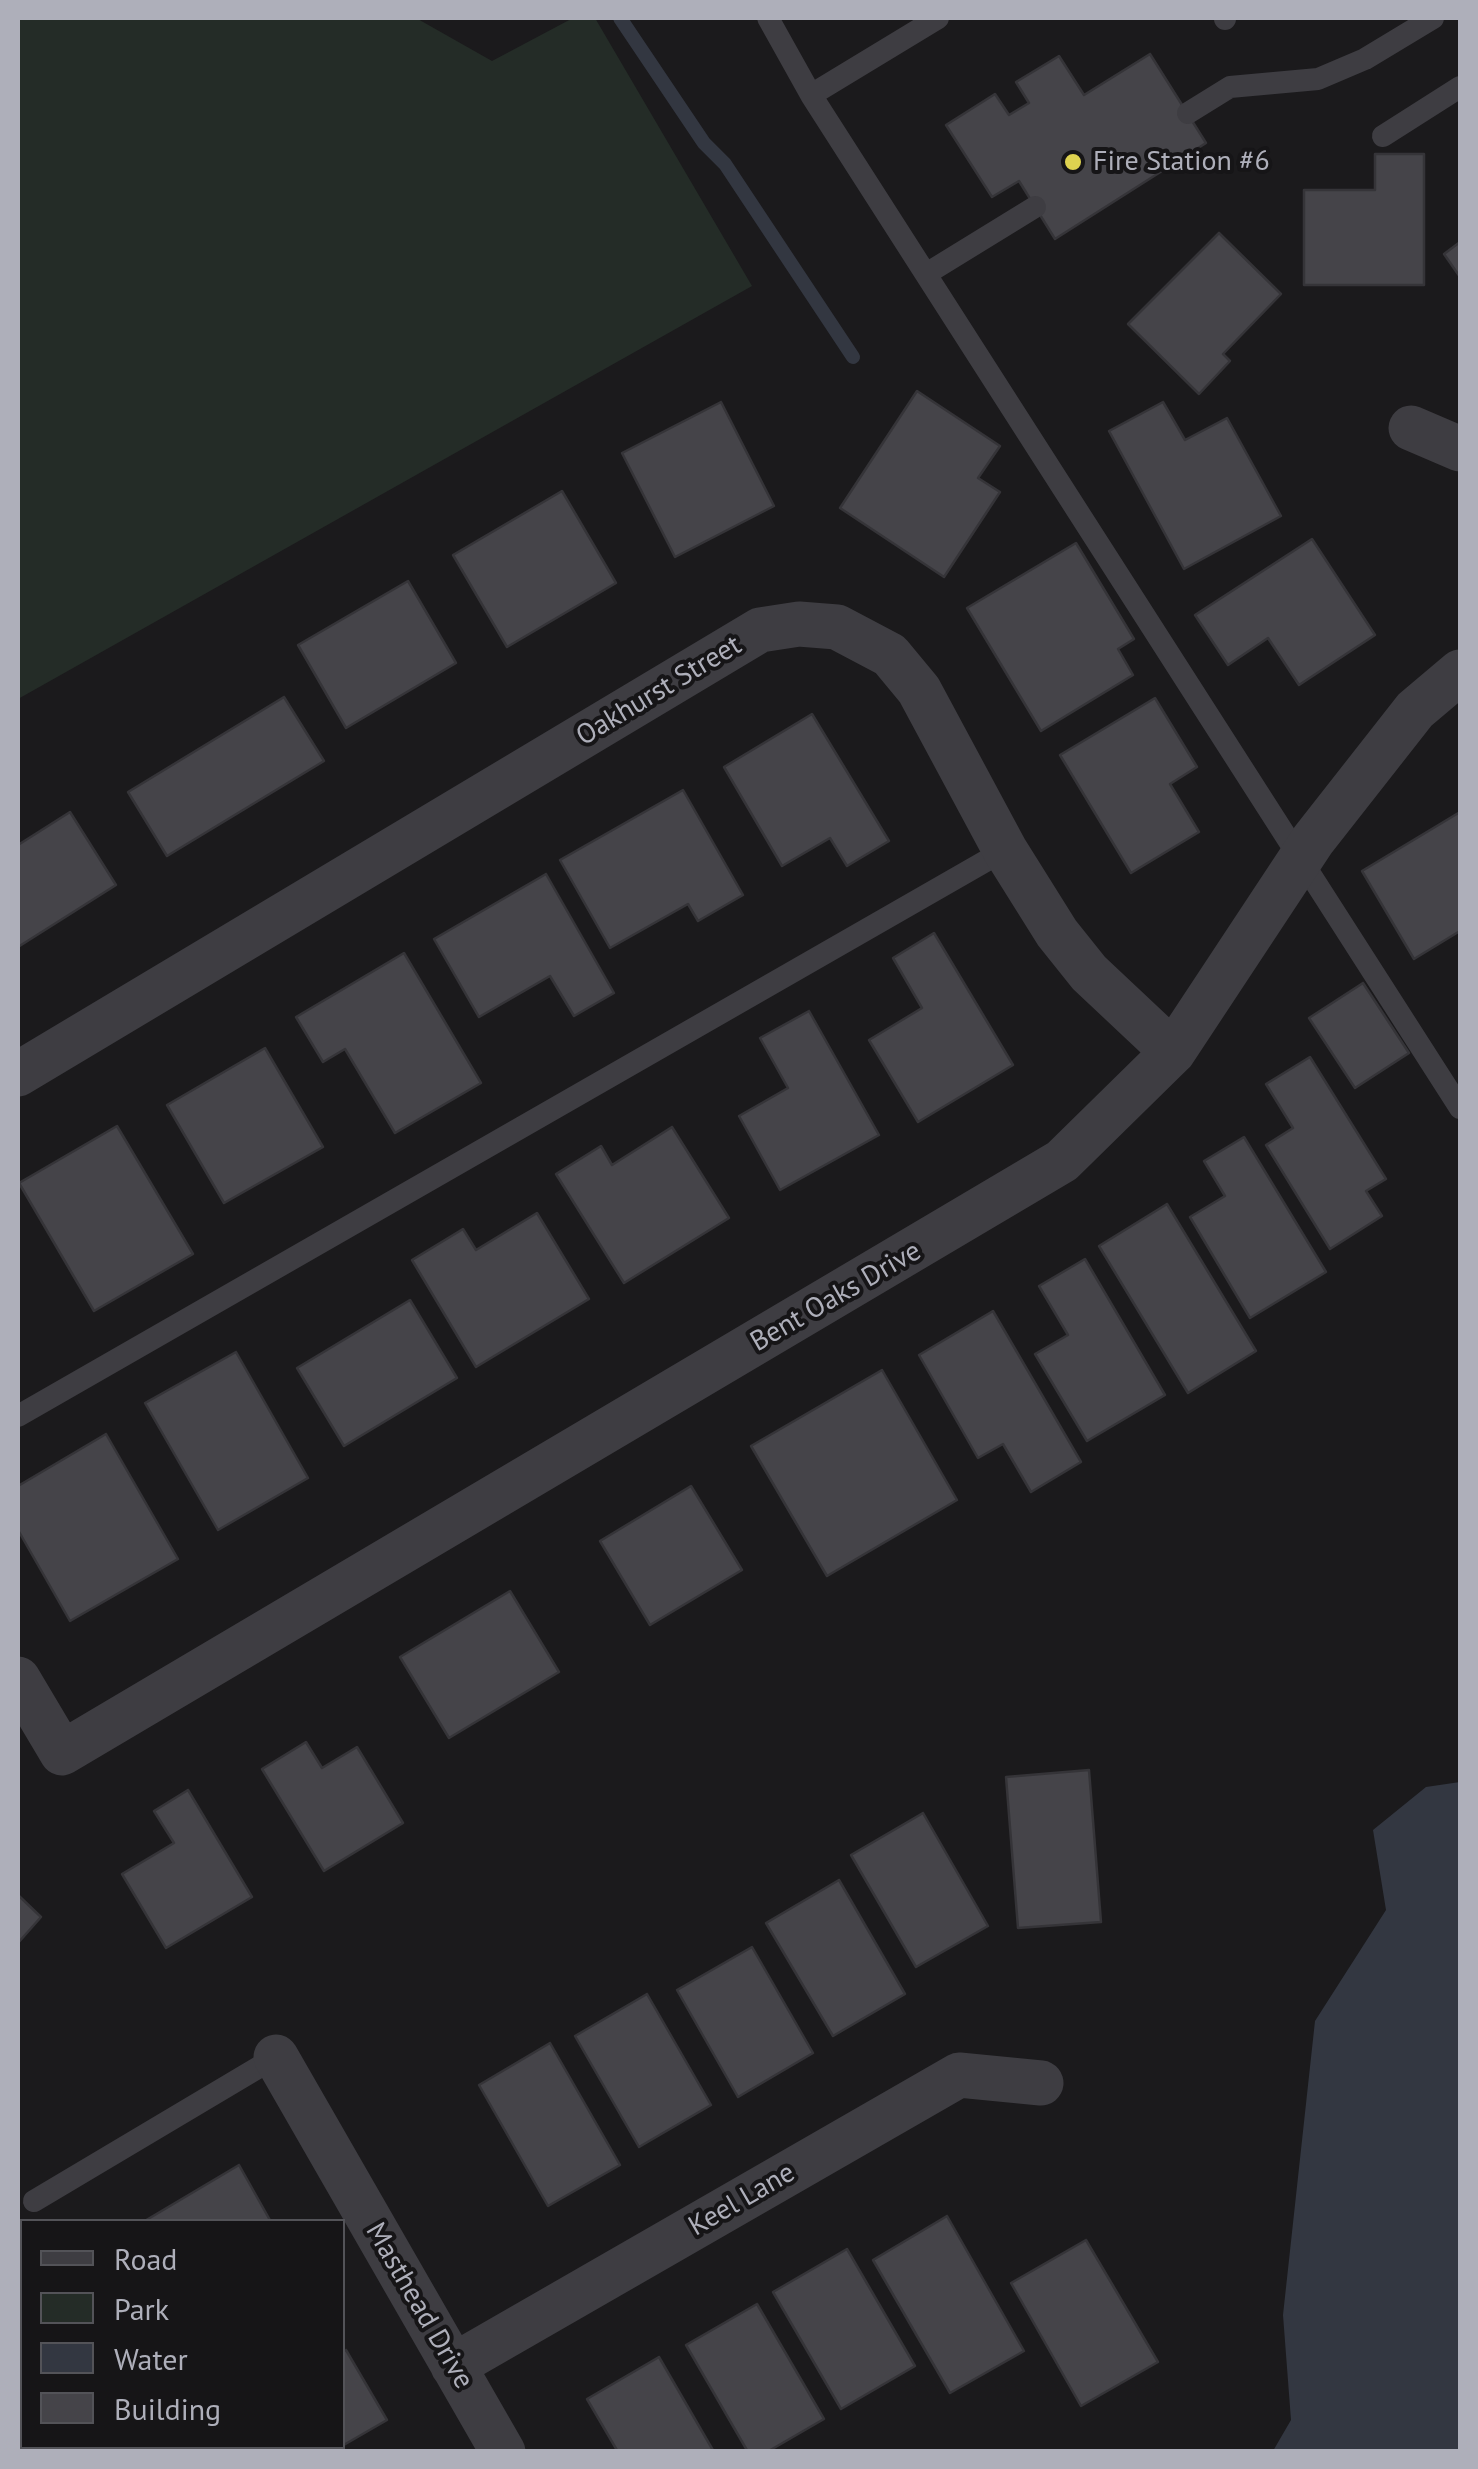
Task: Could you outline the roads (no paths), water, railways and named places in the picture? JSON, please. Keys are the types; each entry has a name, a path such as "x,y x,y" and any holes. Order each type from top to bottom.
{"street":[{"path":"1411,428 1460,449"},
{"name":"Oakhurst Street","path":"18,1074 760,630 800,624 838,627 890,655 918,690 1005,850 1089,973 1172,1052"},
{"name":"Bent Oaks Drive","path":"18,1678 62,1753 1020,1190 1062,1161 1172,1052 1302,855 1415,710 1460,672"},
{"name":"Masthead Drive","path":"276,2057 503,2452"},
{"name":"Keel Lane","path":"454,2366 960,2076 1041,2083"}],"lane":[{"path":"768,18 811,95 1302,855 1460,1108"},
{"path":"811,95 938,18"},
{"path":"1188,113 1230,87 1318,79 1365,59 1433,18"},
{"path":"1382,136 1460,88"},
{"path":"926,274 1035,207"},
{"path":"18,1416 1005,850"},
{"path":"34,2200 276,2057"}],"water":[{"path":"1460,1782 1460,2451 1273,2451 1291,2420 1283,2315 1315,2021 1386,1910 1373,1830 1426,1787"}],"waterway":[{"path":"620,18 704,143 725,164 853,357"}],"place":[{"name":"Fire Station #6","path":"1073,162"}]}
